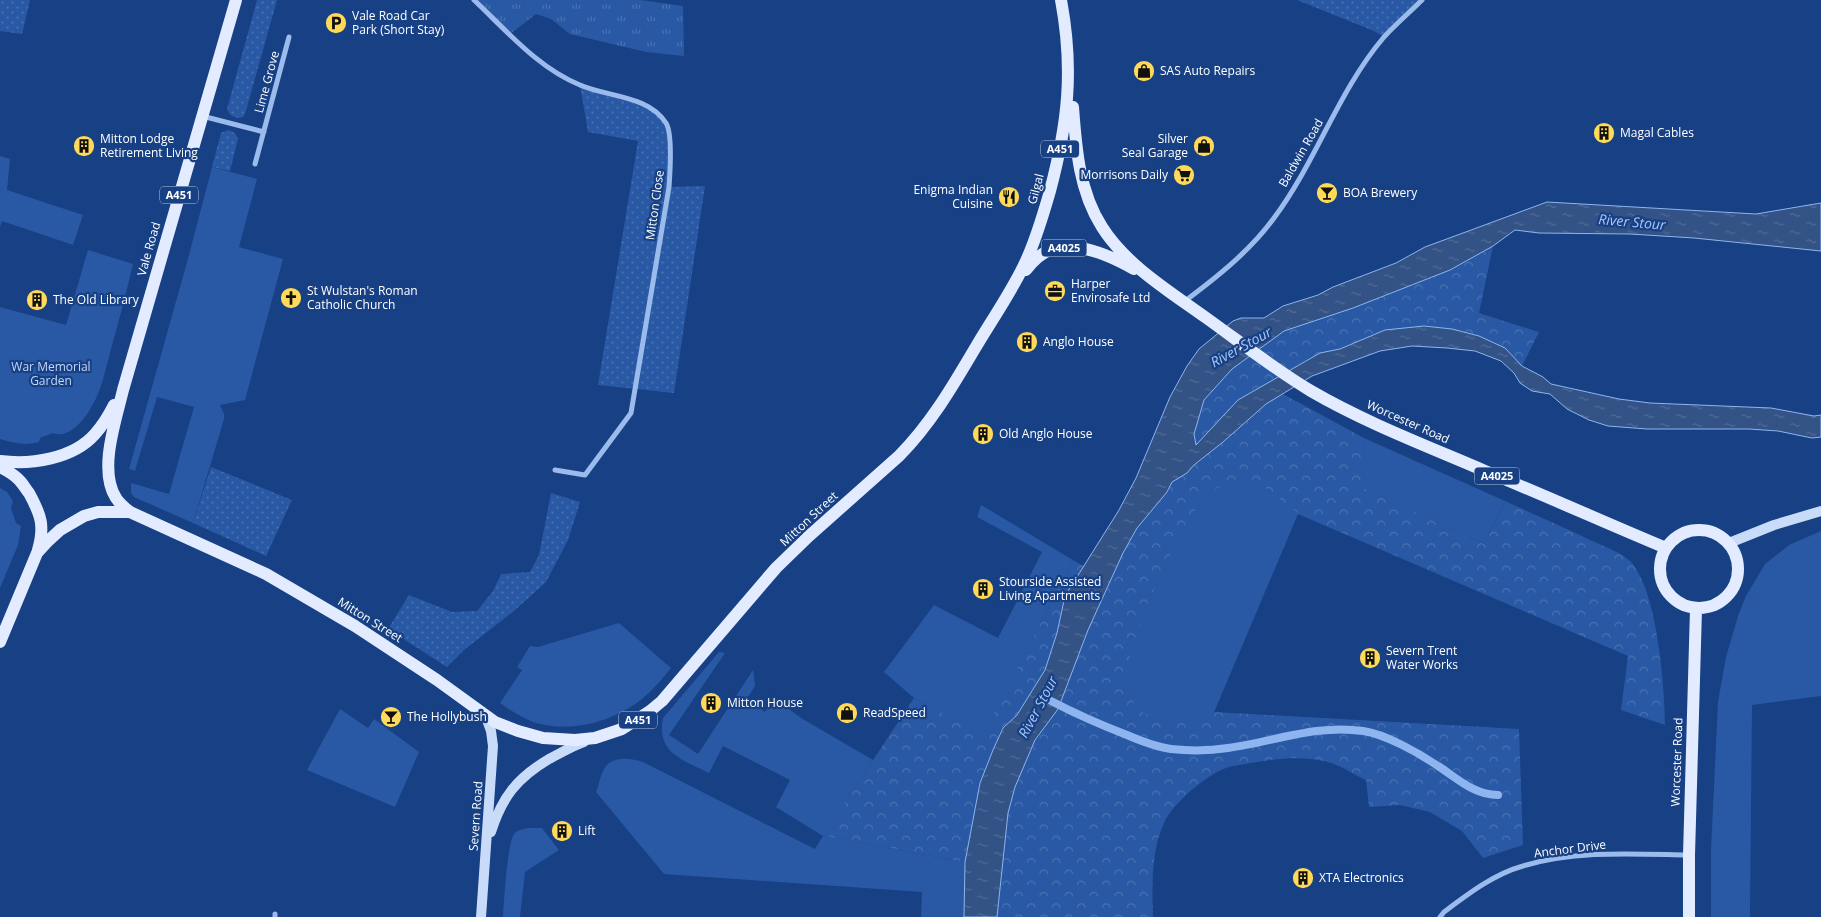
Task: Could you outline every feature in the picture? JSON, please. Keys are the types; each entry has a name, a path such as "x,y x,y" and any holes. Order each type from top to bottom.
{"main road":[{"name":"Vale Road","path":"123,390 236,0"},
{"name":"Gilgal","path":"1010,290 1032,247 1052,181 1064,129 1068,100 1069,64 1067,33 1061,0"},
{"path":"1069,64 1079,165 1088,201 1101,226 1123,253 1160,284"},
{"name":"A4025","path":"1010,290 1030,265 1040,256 1050,250 1069,248 1105,255 1160,284"},
{"name":"Worcester Road","path":"1160,284 1265,361 1329,401 1427,447 1666,548"},
{"name":"Mitton Street","path":"130,512 266,574 355,626 437,680 486,717 503,726 544,738 575,740 595,738 635,722 662,702 776,568 808,536 872,482 913,442 949,392 1010,290"},
{"path":"0,461 34,462 79,447 94,435 102,425 123,390"},
{"name":"A451","path":"123,390 111,438 109,472 110,484 116,500 130,512"},
{"path":"0,467 23,484 36,506 42,521 42,536 37,553"},
{"name":"A451","path":"0,642 37,553 60,530 84,516 98,512 130,512"},
{"path":"1696,530 1712,532 1721,536 1729,543 1738,561 1737,582 1732,592 1717,605 1707,608 1696,608 1678,602 1664,587 1660,568 1666,548 1672,540 1681,534 1696,530"},
{"name":"Worcester Road","path":"1688,917 1696,608"}],"street":[{"name":"Mitton Close","path":"474,0 544,65 580,86 626,98 651,107 667,124 670,150 669,187 631,413 585,475 555,470"},
{"name":"Baldwin Road","path":"1183,302 1242,255 1274,218 1306,167 1356,78 1384,38 1422,0"},
{"name":"Lime Grove","path":"255,164 289,37"},
{"name":"Lime Grove","path":"202,116 264,132"},
{"path":"1729,543 1774,525 1821,511"},
{"name":"Severn Road","path":"481,917 493,746 491,731 486,717"},
{"name":"Mitton Street","path":"486,850 495,820 512,788 534,768 576,745 595,738"},
{"name":"Anchor Drive","path":"1440,917 1444,912 1475,890 1522,866 1554,859 1587,856 1689,855"}],"green space":[{"path":"0,0 30,0 22,34 0,31"},
{"path":"257,0 277,0 245,114 243,117 238,118 232,116 227,109"},
{"path":"474,0 640,0 683,6 684,56 646,52 570,34 551,19 536,14 510,34"},
{"path":"1297,0 1422,0 1384,37 1374,31"},
{"path":"580,85 651,107 667,123 670,150 669,187 705,186 674,393 598,385 638,141 588,132"},
{"path":"228,130 235,133 238,139 230,171 212,167 221,133"},
{"path":"0,156 10,159 7,190 83,215 73,245 2,221 0,227"},
{"path":"212,167 257,179 239,247 283,259 245,400 220,405 224,419 193,523 134,497 131,493 131,483 169,494 194,407 157,397 135,471 129,469"},
{"path":"1493,246 1479,313 1539,332 1522,366 1505,348 1479,336 1452,329 1385,330 1340,349 1320,353 1238,400 1196,446 1194,434 1204,400 1232,369 1284,331 1353,308 1450,270"},
{"name":"War Memorial Garden","path":"88,250 133,264 99,392 82,421 65,433 53,433 40,438 39,442 29,444 0,439 0,307 66,325"},
{"path":"1283,394 1364,438 1362,487 1484,544 1505,501 1609,548 1629,560 1639,573 1653,614 1661,663 1665,725 1621,710 1628,656 1298,514 1214,712 1519,729 1523,845 1483,858 1462,831 1430,812 1400,805 1369,807 1366,780 1338,765 1318,760 1286,758 1226,768 1209,777 1190,791 1168,815 1160,834 1155,857 1153,917 997,917 1008,813 1015,787 1035,740 1058,709 1088,630 1123,553 1137,528 1167,492 1172,482 1187,473 1266,404"},
{"path":"1364,438 1505,501 1484,544 1361,487"},
{"path":"211,467 292,500 266,556 193,523"},
{"path":"1233,480 1263,486 1298,513 1214,712 1168,725 1136,709 1124,676 1145,609 1180,534 1206,494"},
{"path":"0,488 7,492 13,501 11,508 16,523 21,526 18,545 0,588"},
{"path":"551,493 580,502 568,540 546,582 515,610 464,650 447,667 388,629 409,595 452,612 477,611 493,591 501,574 530,572 539,555"},
{"path":"981,505 1073,560 983,735 914,698 884,672 934,605 998,638 1042,552 977,517"},
{"path":"1821,531 1821,696 1752,705 1750,917 1711,917 1711,850 1718,702 1726,657 1746,596 1765,564 1789,545"},
{"path":"1073,560 1085,567 1065,596 1057,633 1045,670 1017,715 1002,728 980,783 965,862 823,836 914,698 983,734"},
{"path":"619,623 671,668 642,699 618,714 604,720 590,724 561,727 533,722 500,703 522,670 517,667 530,646 538,647"},
{"path":"719,652 725,653 669,735 698,754 753,670 755,686 746,700 765,712 774,698 801,718 873,760 824,836 965,862 964,917 921,917 922,892 664,874 596,792 604,769 612,761 633,759 643,762 815,849 823,836 776,807 790,780 723,746 709,773 674,754 664,740 662,730 663,718"},
{"path":"340,709 368,728 374,719 419,752 395,807 307,770"},
{"path":"528,828 542,828 559,850 525,872 520,917 503,917 509,849 514,834"}],"water":[{"name":"River Stour","path":"1547,202 1756,214 1821,203 1821,251 1694,238 1630,234 1539,233 1515,230 1493,246 1450,270 1353,308 1284,331 1232,369 1204,400 1194,434 1196,445 1238,400 1320,353 1340,349 1385,330 1424,326 1452,329 1479,336 1505,348 1522,366 1543,377 1551,384 1619,399 1650,403 1771,408 1814,416 1821,415 1821,437 1812,438 1778,431 1749,429 1647,429 1608,426 1589,420 1567,409 1550,394 1532,391 1520,383 1514,373 1501,361 1475,351 1412,346 1380,351 1312,376 1266,404 1187,473 1172,482 1167,492 1137,528 1123,553 1088,630 1058,709 1035,740 1015,787 1008,813 997,917 964,917 965,862 980,783 993,750 1003,728 1017,715 1045,670 1057,633 1065,596 1119,510 1136,478 1170,397 1199,349 1233,321 1241,318 1264,318 1283,306 1318,295 1333,287 1396,263 1425,247"}],"waterway":[{"name":"River Stour","path":"1051,701 1138,739 1171,749 1221,749 1311,732 1346,729 1363,731 1381,736 1412,750 1473,789 1498,795"}],"place":[{"name":"Vale Road Car Park (Short Stay)","path":"336,23"},
{"name":"SAS Auto Repairs","path":"1144,71"},
{"name":"Magal Cables","path":"1604,133"},
{"name":"Mitton Lodge Retirement Living","path":"84,146"},
{"name":"Silver Seal Garage","path":"1204,146"},
{"name":"Morrisons Daily","path":"1184,175"},
{"name":"BOA Brewery","path":"1327,193"},
{"name":"Enigma Indian Cuisine","path":"1009,197"},
{"name":"Harper Envirosafe Ltd","path":"1055,291"},
{"name":"St Wulstan's Roman Catholic Church","path":"291,298"},
{"name":"The Old Library","path":"37,300"},
{"name":"Anglo House","path":"1027,342"},
{"name":"Old Anglo House","path":"983,434"},
{"name":"Stourside Assisted Living Apartments","path":"983,589"},
{"name":"Severn Trent Water Works","path":"1370,658"},
{"name":"Mitton House","path":"711,703"},
{"name":"ReadSpeed","path":"847,713"},
{"name":"The Hollybush","path":"391,717"},
{"name":"Lift","path":"562,831"},
{"name":"XTA Electronics","path":"1303,878"}]}
